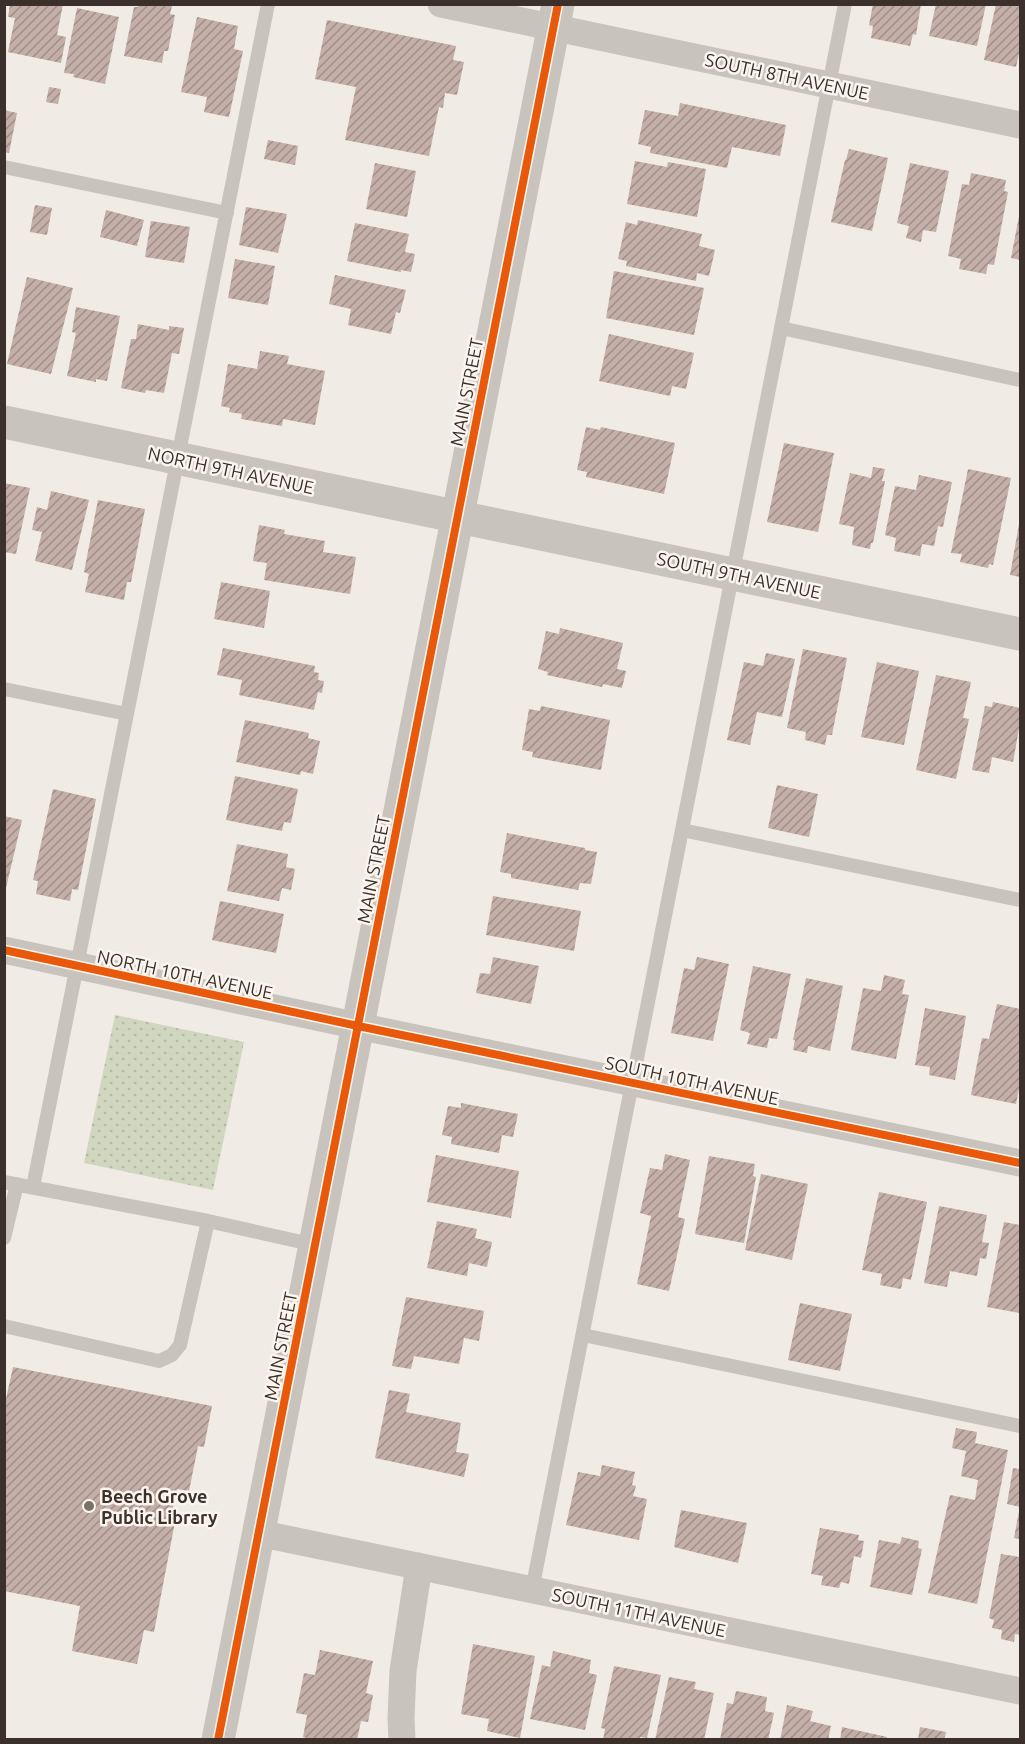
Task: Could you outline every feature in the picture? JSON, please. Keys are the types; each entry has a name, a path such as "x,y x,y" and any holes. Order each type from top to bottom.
{"street":[{"name":"SOUTH 8TH AVENUE","path":"441,4 555,16 829,85 1020,125"},
{"name":"MAIN STREET","path":"218,1740 555,16"},
{"name":"NORTH 9TH AVENUE","path":"4,423 457,517"},
{"name":"SOUTH 9TH AVENUE","path":"457,517 1020,634"},
{"name":"NORTH 10TH AVENUE","path":"4,950 358,1026"},
{"name":"SOUTH 10TH AVENUE","path":"358,1026 1020,1163"},
{"name":"SOUTH 11TH AVENUE","path":"258,1533 1020,1691"},
{"path":"402,1740 404,1671 419,1566"}],"lane":[{"path":"33,1187 268,4"},
{"path":"532,1590 845,4"},
{"path":"4,167 227,213"},
{"path":"781,328 1020,380"},
{"path":"4,689 127,714"},
{"path":"682,830 1020,900"},
{"path":"4,1238 11,1183 208,1221 315,1245"},
{"path":"4,1326 159,1361 172,1355 180,1345 208,1221"},
{"path":"583,1335 1020,1426"}],"green space":[{"path":"115,1015 244,1042 213,1190 84,1163"}],"building":[{"path":"10,4 63,4 57,35 66,37 61,63 8,52 15,18 8,17"},
{"path":"139,4 172,6 170,14 175,15 168,51 164,51 162,63 124,56 134,7 138,7"},
{"path":"873,4 921,4 916,35 913,34 910,46 871,38 873,26 869,25"},
{"path":"936,4 986,4 977,46 929,36"},
{"path":"996,4 1020,4 1020,55 1016,67 984,60"},
{"path":"77,8 119,17 105,84 64,73"},
{"path":"197,17 238,26 234,49 243,51 229,117 204,112 207,97 181,92"},
{"path":"327,20 456,46 453,60 464,62 457,95 445,93 443,108 439,107 429,156 345,140 356,87 315,79"},
{"path":"49,87 61,89 58,104 46,102"},
{"path":"680,103 786,125 780,156 732,147 727,168 650,153 651,147 638,144 645,110 678,116"},
{"path":"4,110 17,113 9,153 4,152"},
{"path":"268,140 298,146 295,165 264,159"},
{"path":"849,149 888,158 872,231 831,222"},
{"path":"635,161 667,167 668,162 706,169 697,217 627,204"},
{"path":"375,163 416,171 407,217 366,209"},
{"path":"910,163 949,171 936,232 923,230 921,242 906,238 909,226 897,223"},
{"path":"971,173 1006,180 1004,191 1008,192 994,265 988,264 986,274 959,269 961,259 948,256 962,184 969,185"},
{"path":"35,205 52,208 47,235 30,232"},
{"path":"246,207 287,214 278,253 239,245"},
{"path":"106,210 144,220 137,246 100,237"},
{"path":"1020,216 1020,260 1011,258"},
{"path":"638,220 702,234 699,246 715,250 709,276 697,273 696,281 626,266 627,261 618,259 626,222 637,225"},
{"path":"151,221 190,227 184,263 145,257"},
{"path":"355,223 409,234 405,252 415,254 411,272 347,261"},
{"path":"235,259 275,266 268,305 228,298"},
{"path":"614,271 704,288 694,335 606,318"},
{"path":"335,275 406,290 400,313 396,312 391,334 348,325 351,309 329,304"},
{"path":"27,277 73,288 51,374 7,364"},
{"path":"76,307 120,316 107,381 96,379 96,382 67,376 76,333 72,332"},
{"path":"138,324 169,330 169,326 184,328 179,354 172,353 164,393 146,390 145,393 121,388 131,339 136,339"},
{"path":"609,334 694,353 686,389 672,386 670,396 599,381"},
{"path":"260,351 289,356 287,364 325,371 315,425 283,419 282,426 241,419 242,414 229,412 230,408 221,406 228,364 257,369"},
{"path":"586,427 600,430 601,427 675,443 664,494 586,477 587,472 577,470"},
{"path":"784,443 834,453 818,532 767,522"},
{"path":"873,467 885,469 882,481 885,481 870,549 852,545 854,527 839,524 850,473 871,478"},
{"path":"968,469 1011,478 993,565 989,564 988,568 960,562 962,554 951,553"},
{"path":"919,475 952,482 943,527 938,526 934,546 922,544 920,556 894,551 896,538 885,535 895,486 916,490"},
{"path":"4,483 30,488 16,554 4,552"},
{"path":"51,491 89,500 72,570 35,561 42,532 32,530 37,507 47,510"},
{"path":"98,500 145,509 131,582 127,582 124,600 85,592 89,574 84,572"},
{"path":"259,525 285,530 284,534 325,541 323,552 356,557 350,594 264,580 267,563 253,561"},
{"path":"1020,525 1020,577 1010,575"},
{"path":"221,582 270,591 264,628 214,619"},
{"path":"560,628 623,643 617,669 626,671 622,688 603,684 602,687 547,675 548,672 538,669 546,631 559,634"},
{"path":"223,648 315,666 314,672 319,673 318,680 324,681 322,693 318,692 314,710 239,695 242,680 217,675"},
{"path":"803,649 847,658 832,735 827,735 825,745 805,740 806,732 787,728"},
{"path":"766,653 795,659 782,717 757,712 750,745 727,740 744,662 763,666"},
{"path":"877,662 919,671 904,745 861,737"},
{"path":"936,675 971,682 963,718 969,719 956,779 916,770"},
{"path":"993,702 1020,708 1020,723 1013,762 992,757 989,773 972,770 985,706 992,707"},
{"path":"541,706 610,720 601,770 532,757 533,752 522,750 529,709 540,711"},
{"path":"245,720 309,733 308,738 320,741 313,774 301,771 300,775 236,762"},
{"path":"235,776 298,789 291,823 284,822 282,831 226,820"},
{"path":"777,785 818,794 809,837 768,828"},
{"path":"53,789 96,799 78,890 72,889 70,901 36,894 38,881 33,880"},
{"path":"4,816 22,820 6,888 4,888"},
{"path":"507,833 597,852 591,884 580,883 578,890 511,878 511,874 500,872"},
{"path":"237,844 288,854 286,867 295,869 291,890 282,888 279,901 227,891"},
{"path":"493,896 581,911 574,951 486,935"},
{"path":"220,901 284,914 276,953 212,940"},
{"path":"493,957 539,966 531,1004 476,993 480,973 490,974"},
{"path":"697,957 729,964 713,1041 671,1033 684,968 694,970"},
{"path":"753,966 791,974 777,1039 769,1038 767,1048 747,1044 750,1033 740,1030"},
{"path":"884,975 905,980 902,994 909,995 896,1059 851,1050 863,988 881,991"},
{"path":"806,978 843,986 830,1051 808,1046 807,1053 793,1050"},
{"path":"997,1004 1020,1009 1020,1084 1016,1104 971,1095 982,1038 989,1039"},
{"path":"925,1008 966,1016 955,1080 929,1075 930,1067 915,1065"},
{"path":"461,1103 518,1114 513,1137 502,1135 499,1153 451,1144 452,1137 442,1135 448,1106 461,1108"},
{"path":"665,1154 690,1160 678,1217 685,1219 669,1291 637,1284 651,1216 640,1213 650,1168 662,1170"},
{"path":"436,1155 519,1171 511,1218 427,1202"},
{"path":"709,1156 755,1164 753,1176 756,1177 744,1243 695,1234"},
{"path":"761,1174 808,1184 792,1260 745,1250"},
{"path":"879,1192 927,1202 911,1280 903,1278 901,1289 880,1285 882,1274 862,1270"},
{"path":"939,1206 987,1215 982,1242 989,1243 986,1259 980,1258 977,1276 950,1271 947,1287 924,1283"},
{"path":"437,1221 477,1229 475,1238 492,1242 487,1267 469,1263 467,1276 427,1268"},
{"path":"1004,1222 1020,1225 1020,1313 987,1307"},
{"path":"406,1297 484,1311 479,1341 464,1338 459,1364 414,1356 411,1369 392,1366"},
{"path":"800,1303 852,1314 840,1371 788,1360"},
{"name":"Beech Grove Public Library","path":"13,1367 212,1406 204,1447 198,1446 189,1491 177,1489 170,1521 175,1522 154,1632 144,1630 137,1664 72,1651 80,1606 4,1591 4,1408"},
{"path":"389,1390 410,1394 406,1412 461,1423 456,1452 469,1454 464,1477 375,1458"},
{"path":"956,1428 977,1432 975,1443 1008,1450 977,1604 928,1593 950,1495 975,1500 978,1480 961,1476 966,1451 952,1448"},
{"path":"602,1465 635,1472 632,1485 636,1486 633,1496 647,1499 639,1540 566,1525 578,1472 600,1476"},
{"path":"1013,1468 1020,1469 1020,1507 1007,1504"},
{"path":"681,1510 747,1523 738,1563 674,1547"},
{"path":"1020,1511 1020,1539 1014,1538"},
{"path":"820,1528 859,1535 858,1540 864,1541 861,1558 854,1556 849,1584 841,1582 839,1588 821,1585 823,1576 811,1574"},
{"path":"902,1537 919,1541 918,1548 922,1549 912,1595 870,1587 879,1540 900,1544"},
{"path":"1019,1552 1020,1635 1015,1634 1014,1642 1001,1639 1002,1630 992,1628 994,1620 989,1618 1001,1554 1019,1557"},
{"path":"473,1644 535,1656 520,1738 487,1731 489,1719 461,1714"},
{"path":"320,1650 373,1661 366,1693 373,1695 368,1722 361,1721 357,1740 314,1740 303,1737 307,1715 296,1713 304,1673 315,1675"},
{"path":"553,1651 591,1660 589,1673 597,1675 585,1730 530,1719 542,1665 550,1667"},
{"path":"614,1666 661,1675 647,1738 603,1740 605,1729 601,1728"},
{"path":"669,1677 696,1682 694,1689 714,1693 704,1740 655,1740"},
{"path":"736,1691 767,1697 765,1711 774,1713 768,1740 720,1740 727,1703 733,1704"},
{"path":"787,1705 813,1711 810,1721 831,1726 828,1740 780,1740"},
{"path":"842,1727 887,1737 886,1740 840,1740"},
{"path":"920,1727 946,1732 944,1740 918,1740"}],"cycle path":[{"path":"218,1740 558,4"},
{"path":"4,950 1020,1163"}],"place":[{"name":"Beech Grove Public Library","path":"89,1506"}]}
